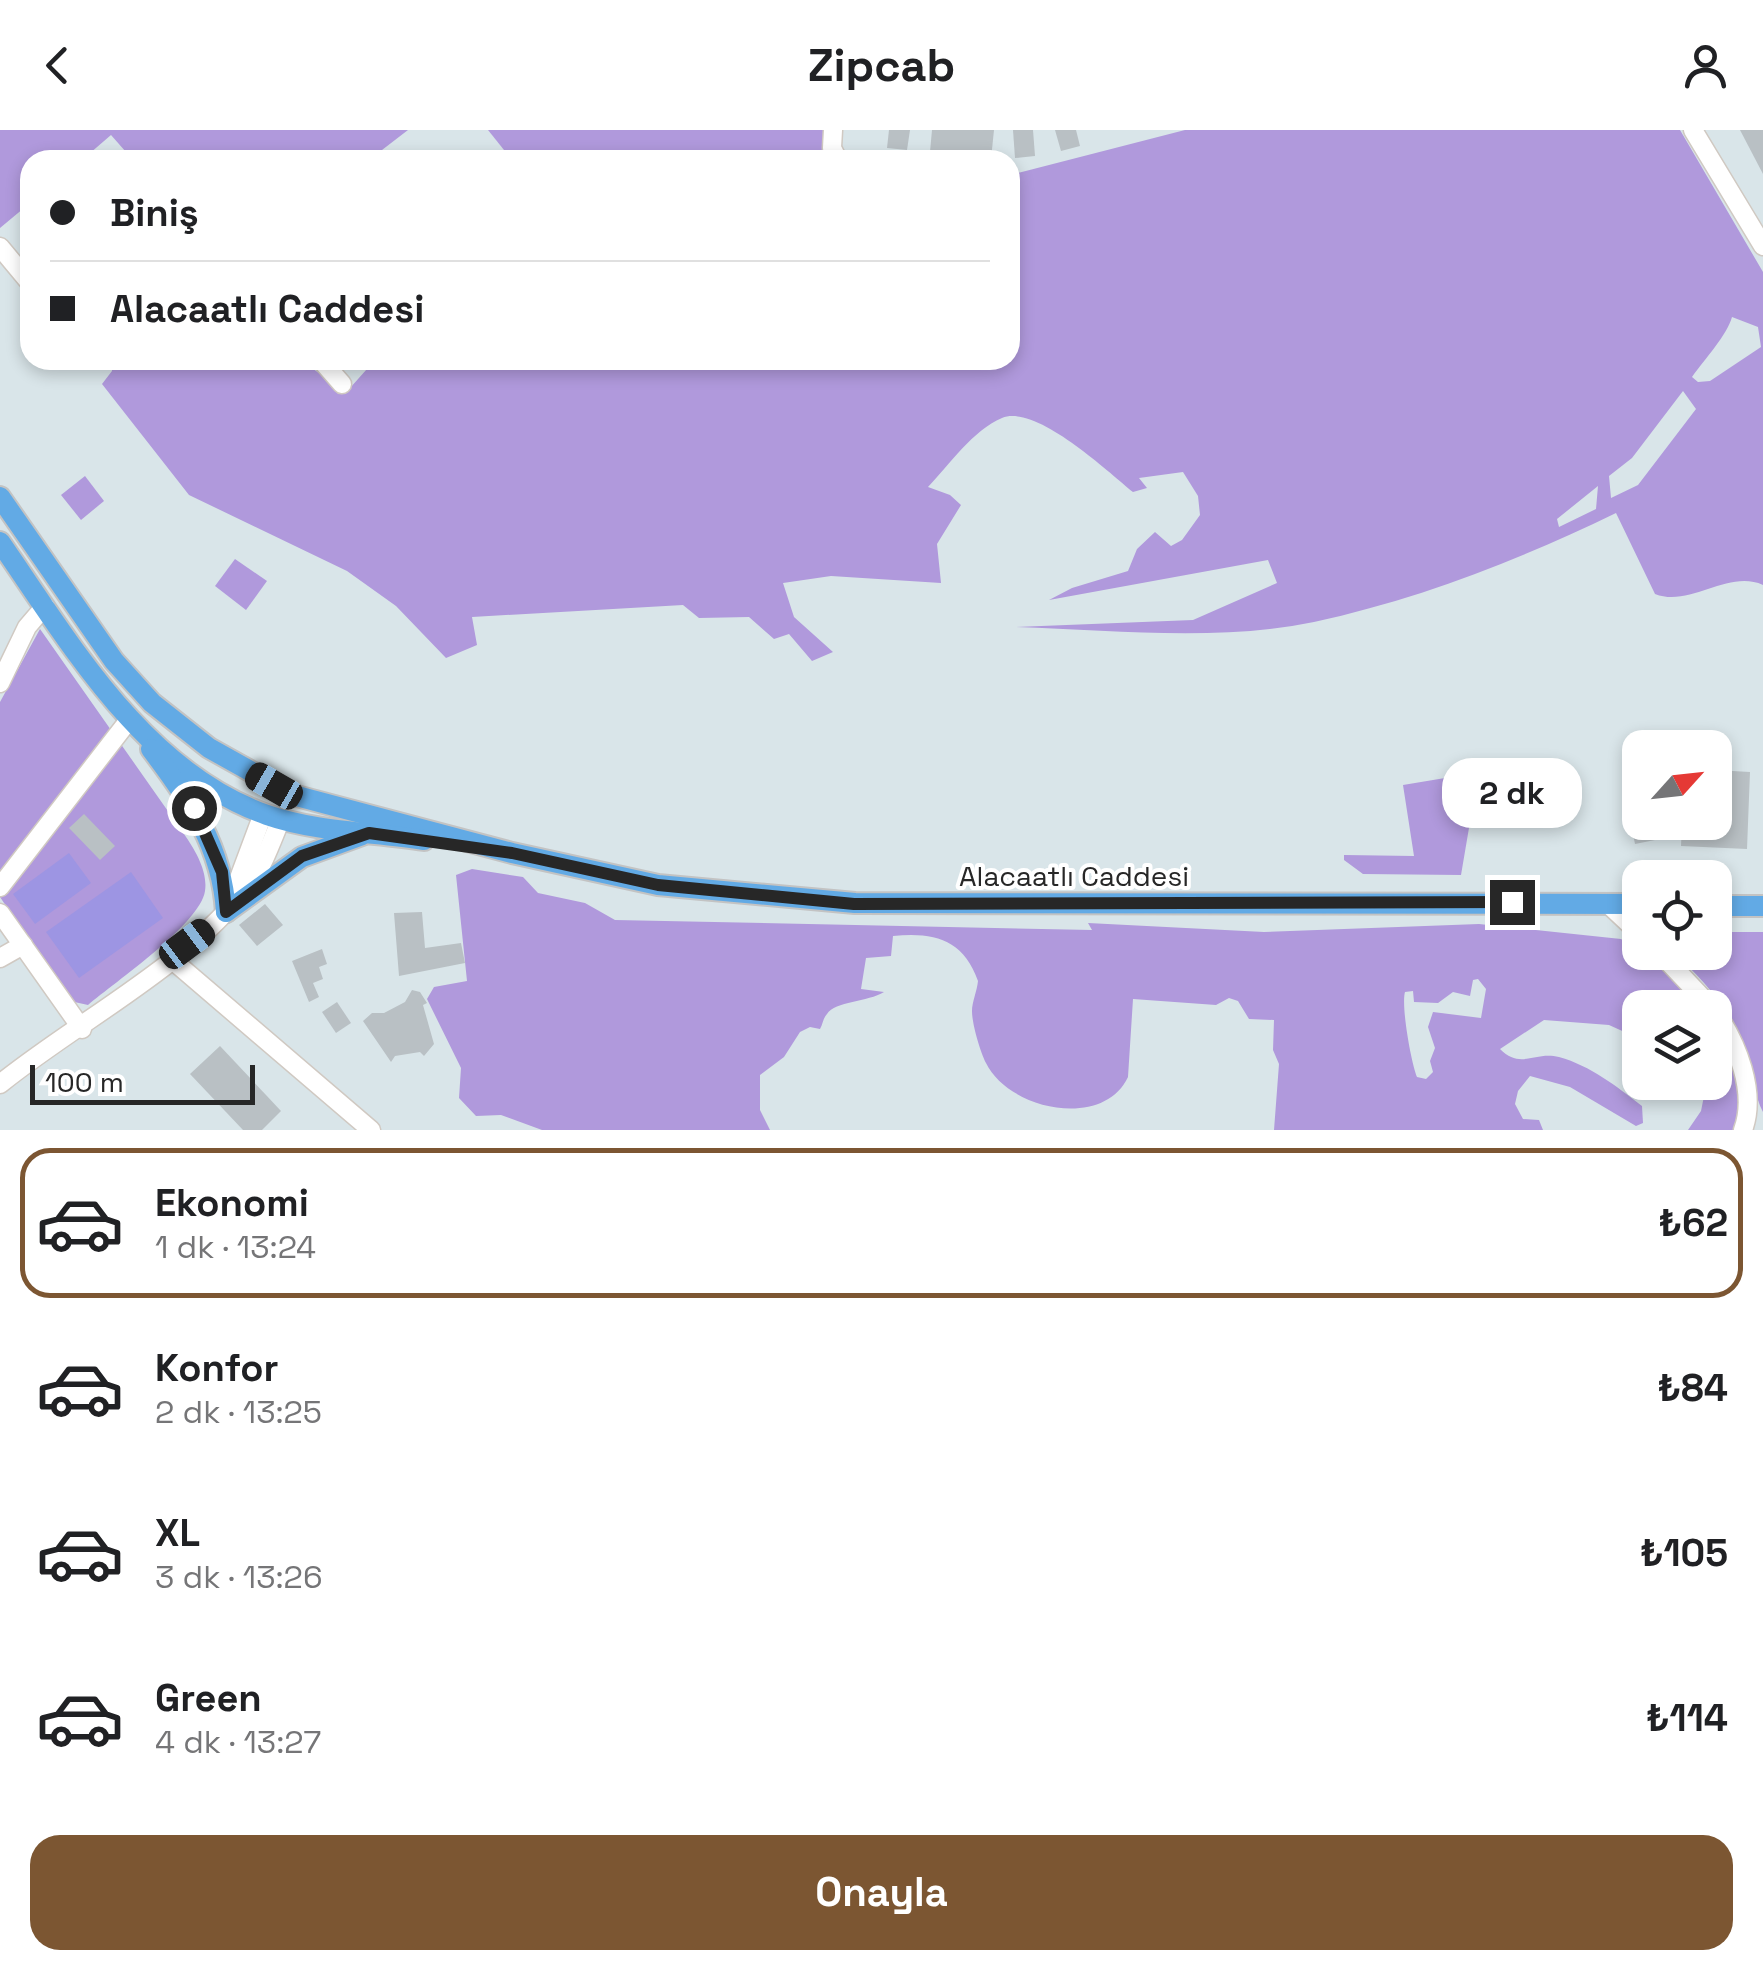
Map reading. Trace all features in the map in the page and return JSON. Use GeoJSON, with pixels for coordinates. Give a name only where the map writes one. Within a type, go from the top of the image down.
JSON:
{"type":"FeatureCollection","features":[{"type":"Feature","properties":{"kind":"main road","name":"Alacaatlı Caddesi"},"geometry":{"type":"LineString","coordinates":[[0,497],[137,688],[196,740],[284,791],[512,853],[658,885],[854,904],[1622,904]]}},
{"type":"Feature","properties":{"kind":"main road"},"geometry":{"type":"LineString","coordinates":[[0,542],[203,825],[222,872],[226,912]]}},
{"type":"Feature","properties":{"kind":"main road"},"geometry":{"type":"LineString","coordinates":[[129,720],[192,772],[272,817],[284,791]]}},
{"type":"Feature","properties":{"kind":"main road","name":"Alacaatlı Caddesi"},"geometry":{"type":"LineString","coordinates":[[272,817],[512,853]]}},
{"type":"Feature","properties":{"kind":"main road"},"geometry":{"type":"LineString","coordinates":[[226,912],[302,856],[369,833]]}},
{"type":"Feature","properties":{"kind":"main road"},"geometry":{"type":"LineString","coordinates":[[1732,906],[1763,906]]}},
{"type":"Feature","properties":{"kind":"street"},"geometry":{"type":"LineString","coordinates":[[1694,130],[1763,246]]}},
{"type":"Feature","properties":{"kind":"street"},"geometry":{"type":"LineString","coordinates":[[0,247],[20,271]]}},
{"type":"Feature","properties":{"kind":"street"},"geometry":{"type":"LineString","coordinates":[[330,370],[342,384]]}},
{"type":"Feature","properties":{"kind":"street"},"geometry":{"type":"LineString","coordinates":[[0,683],[27,627],[44,606]]}},
{"type":"Feature","properties":{"kind":"street"},"geometry":{"type":"LineString","coordinates":[[0,887],[129,720]]}},
{"type":"Feature","properties":{"kind":"street"},"geometry":{"type":"LineString","coordinates":[[0,1084],[36,1055],[82,1028],[226,912],[272,817]]}},
{"type":"Feature","properties":{"kind":"street"},"geometry":{"type":"LineString","coordinates":[[1608,904],[1622,917]]}},
{"type":"Feature","properties":{"kind":"street"},"geometry":{"type":"LineString","coordinates":[[0,913],[82,1028]]}},
{"type":"Feature","properties":{"kind":"street"},"geometry":{"type":"LineString","coordinates":[[0,958],[23,945]]}},
{"type":"Feature","properties":{"kind":"street"},"geometry":{"type":"LineString","coordinates":[[170,958],[371,1130]]}},
{"type":"Feature","properties":{"kind":"street"},"geometry":{"type":"LineString","coordinates":[[1676,970],[1695,990]]}},
{"type":"Feature","properties":{"kind":"street"},"geometry":{"type":"LineString","coordinates":[[1732,1042],[1751,1124]]}},
{"type":"Feature","properties":{"kind":"shaded area"},"geometry":{"type":"Polygon","coordinates":[[[0,130],[408,130],[382,150],[124,150],[111,135],[94,150],[20,150],[20,211],[0,228],[0,130]]]}},
{"type":"Feature","properties":{"kind":"shaded area"},"geometry":{"type":"Polygon","coordinates":[[[488,130],[828,130],[826,150],[504,150],[488,130]]]}},
{"type":"Feature","properties":{"kind":"shaded area"},"geometry":{"type":"Polygon","coordinates":[[[1185,130],[1680,130],[1763,272],[1763,585],[1736,582],[1682,596],[1655,594],[1616,513],[1468,576],[1392,602],[1314,622],[1203,633],[1015,627],[1193,620],[1277,583],[1268,560],[1049,600],[1072,588],[1128,571],[1137,549],[1155,532],[1171,546],[1182,540],[1200,515],[1198,496],[1183,472],[1139,478],[1147,488],[1133,492],[1052,430],[1016,416],[1002,418],[981,431],[928,487],[950,495],[961,505],[937,544],[941,583],[831,576],[783,583],[794,617],[833,652],[812,661],[789,634],[774,639],[749,617],[699,618],[683,605],[472,617],[477,645],[446,658],[396,606],[347,571],[189,495],[102,384],[112,370],[315,370],[342,390],[350,388],[366,370],[1020,370],[1020,172],[1185,130]],[[1732,317],[1721,339],[1692,377],[1698,382],[1710,381],[1761,347],[1758,327],[1732,317]],[[1683,391],[1632,458],[1609,476],[1611,498],[1638,485],[1696,409],[1683,391]],[[1598,486],[1557,519],[1559,527],[1596,509],[1598,486]]]}},
{"type":"Feature","properties":{"kind":"shaded area"},"geometry":{"type":"Polygon","coordinates":[[[85,476],[104,501],[81,520],[61,495],[85,476]]]}},
{"type":"Feature","properties":{"kind":"shaded area"},"geometry":{"type":"Polygon","coordinates":[[[235,559],[267,581],[246,610],[215,586],[235,559]]]}},
{"type":"Feature","properties":{"kind":"shaded area"},"geometry":{"type":"Polygon","coordinates":[[[40,629],[188,840],[205,876],[200,904],[188,920],[155,952],[88,1005],[70,1001],[0,897],[0,702],[40,629]]]}},
{"type":"Feature","properties":{"kind":"shaded area"},"geometry":{"type":"Polygon","coordinates":[[[1457,776],[1470,822],[1461,875],[1363,874],[1344,860],[1344,855],[1414,856],[1403,785],[1457,776]]]}},
{"type":"Feature","properties":{"kind":"shaded area"},"geometry":{"type":"Polygon","coordinates":[[[69,853],[91,883],[35,924],[13,894],[69,853]]]}},
{"type":"Feature","properties":{"kind":"shaded area"},"geometry":{"type":"Polygon","coordinates":[[[472,869],[523,877],[538,893],[585,903],[615,920],[1092,930],[1088,923],[1264,932],[1479,924],[1621,939],[1622,970],[1668,970],[1687,990],[1622,990],[1622,1031],[1609,1025],[1544,1020],[1500,1049],[1521,1059],[1559,1057],[1592,1071],[1622,1091],[1622,1100],[1634,1100],[1642,1106],[1643,1123],[1636,1126],[1570,1087],[1530,1076],[1518,1091],[1515,1104],[1523,1119],[1539,1120],[1543,1130],[1274,1130],[1279,1064],[1273,1050],[1274,1020],[1249,1019],[1238,1001],[1229,998],[1216,1005],[1133,999],[1128,1077],[1116,1094],[1098,1104],[1056,1108],[1014,1092],[986,1063],[972,1016],[978,981],[964,956],[934,937],[893,936],[891,956],[866,958],[861,989],[884,992],[831,1010],[820,1029],[810,1027],[800,1032],[784,1057],[760,1075],[760,1110],[770,1130],[542,1130],[501,1115],[476,1116],[459,1098],[461,1068],[427,999],[434,987],[467,981],[456,875],[472,869]],[[1478,979],[1473,980],[1470,996],[1453,992],[1438,1003],[1414,1002],[1413,991],[1405,992],[1407,1034],[1417,1077],[1426,1079],[1433,1072],[1430,1061],[1435,1048],[1428,1027],[1433,1012],[1481,1018],[1486,989],[1478,979]]]}},
{"type":"Feature","properties":{"kind":"shaded area"},"geometry":{"type":"Polygon","coordinates":[[[131,872],[163,918],[79,978],[46,932],[131,872]]]}},
{"type":"Feature","properties":{"kind":"shaded area"},"geometry":{"type":"Polygon","coordinates":[[[1732,932],[1763,932],[1763,1112],[1749,1060],[1732,1022],[1732,990],[1709,990],[1692,970],[1732,970],[1732,932]]]}},
{"type":"Feature","properties":{"kind":"shaded area"},"geometry":{"type":"Polygon","coordinates":[[[1732,1064],[1738,1089],[1733,1130],[1688,1130],[1701,1111],[1703,1100],[1732,1100],[1732,1064]]]}},
{"type":"Feature","properties":{"kind":"building"},"geometry":{"type":"Polygon","coordinates":[[[889,130],[910,130],[907,150],[887,148],[889,130]]]}},
{"type":"Feature","properties":{"kind":"building"},"geometry":{"type":"Polygon","coordinates":[[[932,130],[994,130],[992,150],[930,150],[932,130]]]}},
{"type":"Feature","properties":{"kind":"building"},"geometry":{"type":"Polygon","coordinates":[[[1013,130],[1033,130],[1035,156],[1020,158],[1020,150],[1014,150],[1013,130]]]}},
{"type":"Feature","properties":{"kind":"building"},"geometry":{"type":"Polygon","coordinates":[[[1055,130],[1076,130],[1080,146],[1061,151],[1055,130]]]}},
{"type":"Feature","properties":{"kind":"building"},"geometry":{"type":"Polygon","coordinates":[[[1740,130],[1763,130],[1763,174],[1740,130]]]}},
{"type":"Feature","properties":{"kind":"building"},"geometry":{"type":"Polygon","coordinates":[[[1732,771],[1750,772],[1747,849],[1681,846],[1681,840],[1732,840],[1732,771]]]}},
{"type":"Feature","properties":{"kind":"building"},"geometry":{"type":"Polygon","coordinates":[[[84,814],[115,846],[100,860],[69,828],[84,814]]]}},
{"type":"Feature","properties":{"kind":"building"},"geometry":{"type":"Polygon","coordinates":[[[265,904],[283,925],[257,946],[239,925],[265,904]]]}},
{"type":"Feature","properties":{"kind":"building"},"geometry":{"type":"Polygon","coordinates":[[[422,912],[425,948],[461,943],[465,963],[399,976],[394,913],[422,912]]]}},
{"type":"Feature","properties":{"kind":"building"},"geometry":{"type":"Polygon","coordinates":[[[322,949],[327,964],[319,967],[323,979],[313,983],[319,997],[309,1002],[292,961],[322,949]]]}},
{"type":"Feature","properties":{"kind":"building"},"geometry":{"type":"Polygon","coordinates":[[[412,990],[420,992],[427,1003],[423,1005],[434,1044],[424,1056],[420,1052],[395,1056],[391,1062],[363,1021],[372,1013],[384,1013],[405,1002],[412,990]]]}},
{"type":"Feature","properties":{"kind":"building"},"geometry":{"type":"Polygon","coordinates":[[[337,1002],[351,1023],[336,1033],[322,1012],[337,1002]]]}},
{"type":"Feature","properties":{"kind":"building"},"geometry":{"type":"Polygon","coordinates":[[[220,1046],[281,1111],[262,1130],[243,1130],[190,1074],[220,1046]]]}},
{"type":"Feature","properties":{"kind":"route"},"geometry":{"type":"LineString","coordinates":[[194,808],[222,872],[226,912],[302,856],[369,833],[512,853],[658,885],[854,904],[1512,902]]}}]}
